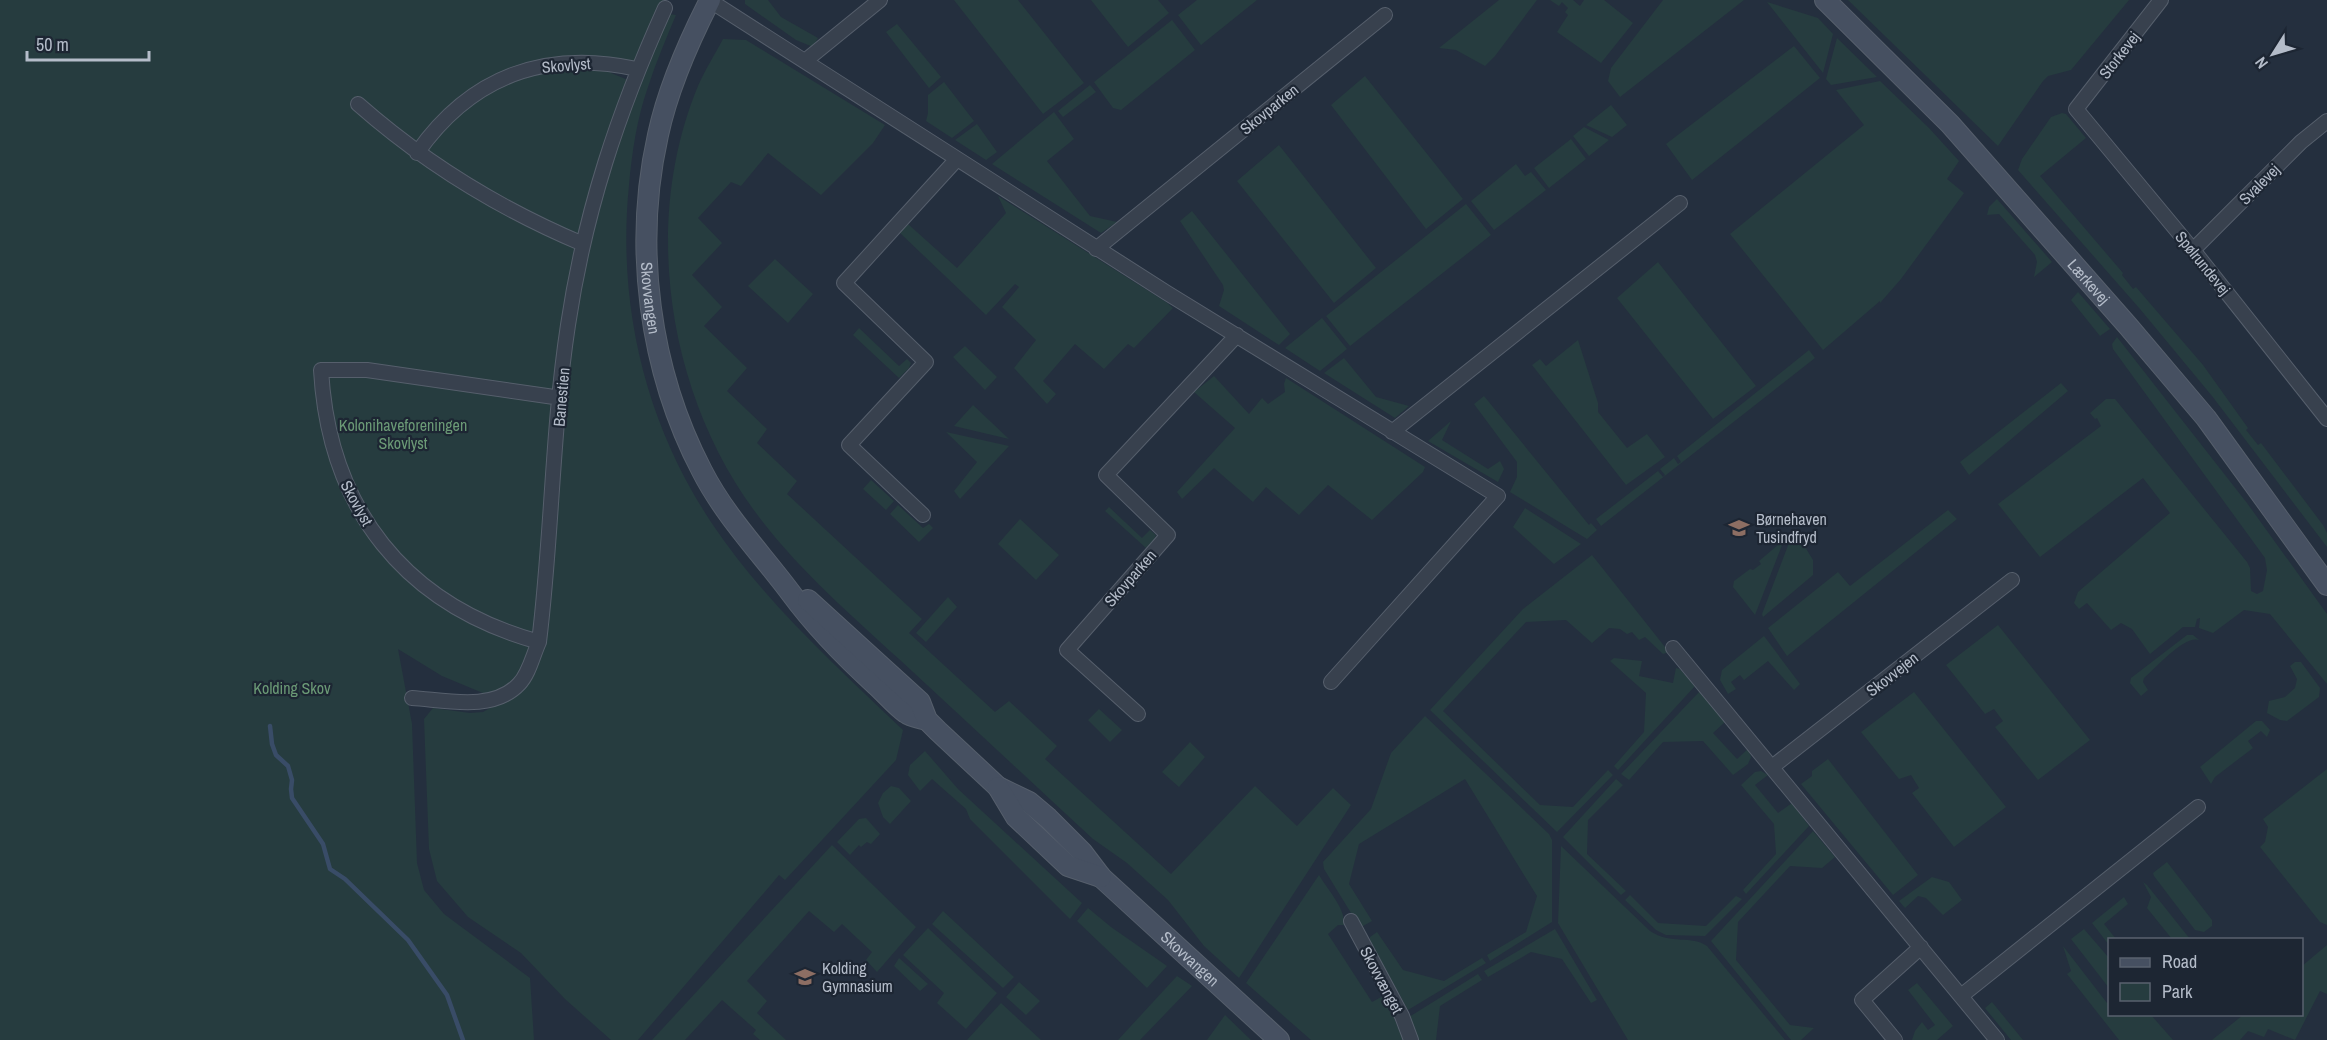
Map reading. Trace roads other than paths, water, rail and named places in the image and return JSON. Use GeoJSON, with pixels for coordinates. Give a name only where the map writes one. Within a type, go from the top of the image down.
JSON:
{"type":"FeatureCollection","features":[{"type":"Feature","properties":{"kind":"street"},"geometry":{"type":"LineString","coordinates":[[710,0],[1045,213],[1096,249],[1498,496],[1331,682]]}},
{"type":"Feature","properties":{"kind":"street","name":"Skovvangen"},"geometry":{"type":"LineString","coordinates":[[710,0],[689,42],[671,89],[658,135],[647,220],[646,256],[649,299],[670,393],[682,427],[702,471],[727,512],[776,573],[920,702],[927,720],[998,787],[1029,802],[1048,819],[1082,852],[1101,877],[1280,1040]]}},
{"type":"Feature","properties":{"kind":"street"},"geometry":{"type":"LineString","coordinates":[[805,61],[880,0]]}},
{"type":"Feature","properties":{"kind":"street","name":"Lærkevej"},"geometry":{"type":"LineString","coordinates":[[1825,0],[1950,124],[2128,326],[2206,418],[2327,585]]}},
{"type":"Feature","properties":{"kind":"street","name":"Storkevej"},"geometry":{"type":"LineString","coordinates":[[2076,110],[2161,0]]}},
{"type":"Feature","properties":{"kind":"street","name":"Banestien"},"geometry":{"type":"LineString","coordinates":[[412,698],[467,702],[502,696],[521,683],[539,642],[568,325],[583,244],[604,162],[637,69],[665,8]]}},
{"type":"Feature","properties":{"kind":"street","name":"Skovparken"},"geometry":{"type":"LineString","coordinates":[[1096,249],[1385,15]]}},
{"type":"Feature","properties":{"kind":"street","name":"Skovlyst"},"geometry":{"type":"LineString","coordinates":[[417,153],[429,136],[458,106],[510,75],[540,66],[570,62],[611,63],[637,69]]}},
{"type":"Feature","properties":{"kind":"street"},"geometry":{"type":"LineString","coordinates":[[358,104],[417,153],[456,180],[539,226],[583,244]]}},
{"type":"Feature","properties":{"kind":"street","name":"Spølrundevej"},"geometry":{"type":"LineString","coordinates":[[2076,110],[2193,250],[2327,419]]}},
{"type":"Feature","properties":{"kind":"street","name":"Svalevej"},"geometry":{"type":"LineString","coordinates":[[2193,250],[2301,142],[2327,121]]}},
{"type":"Feature","properties":{"kind":"street"},"geometry":{"type":"LineString","coordinates":[[923,515],[849,445],[926,362],[844,283],[957,159]]}},
{"type":"Feature","properties":{"kind":"street"},"geometry":{"type":"LineString","coordinates":[[1392,432],[1680,202]]}},
{"type":"Feature","properties":{"kind":"street","name":"Skovparken"},"geometry":{"type":"LineString","coordinates":[[1138,714],[1067,650],[1168,536],[1106,475],[1237,335]]}},
{"type":"Feature","properties":{"kind":"street","name":"Skovlyst"},"geometry":{"type":"LineString","coordinates":[[539,642],[484,624],[459,610],[412,576],[380,540],[358,509],[335,456],[327,428],[321,370],[367,370],[561,398]]}},
{"type":"Feature","properties":{"kind":"street","name":"Skovvejen"},"geometry":{"type":"LineString","coordinates":[[1772,767],[2012,580]]}},
{"type":"Feature","properties":{"kind":"street"},"geometry":{"type":"LineString","coordinates":[[1673,648],[1996,1040]]}},
{"type":"Feature","properties":{"kind":"street"},"geometry":{"type":"LineString","coordinates":[[1961,996],[2198,807]]}},
{"type":"Feature","properties":{"kind":"street","name":"Skovvænget"},"geometry":{"type":"LineString","coordinates":[[1351,921],[1402,1016],[1411,1040]]}},
{"type":"Feature","properties":{"kind":"street"},"geometry":{"type":"LineString","coordinates":[[1895,1040],[1862,1000],[1921,947]]}},
{"type":"Feature","properties":{"kind":"waterway"},"geometry":{"type":"LineString","coordinates":[[270,726],[276,755],[288,766],[292,780],[292,798],[323,844],[330,869],[345,879],[408,940],[447,995],[463,1040]]}},
{"type":"Feature","properties":{"kind":"place","name":"Børnehaven Tusindfryd"},"geometry":{"type":"Point","coordinates":[1739,528]}},
{"type":"Feature","properties":{"kind":"place","name":"Kolding Gymnasium"},"geometry":{"type":"Point","coordinates":[805,977]}},
{"type":"Feature","properties":{"kind":"park label","name":"Kolonihaveforeningen Skovlyst"},"geometry":{"type":"Point","coordinates":[403,434]}},
{"type":"Feature","properties":{"kind":"park label","name":"Kolding Skov"},"geometry":{"type":"Point","coordinates":[292,688]}}]}
